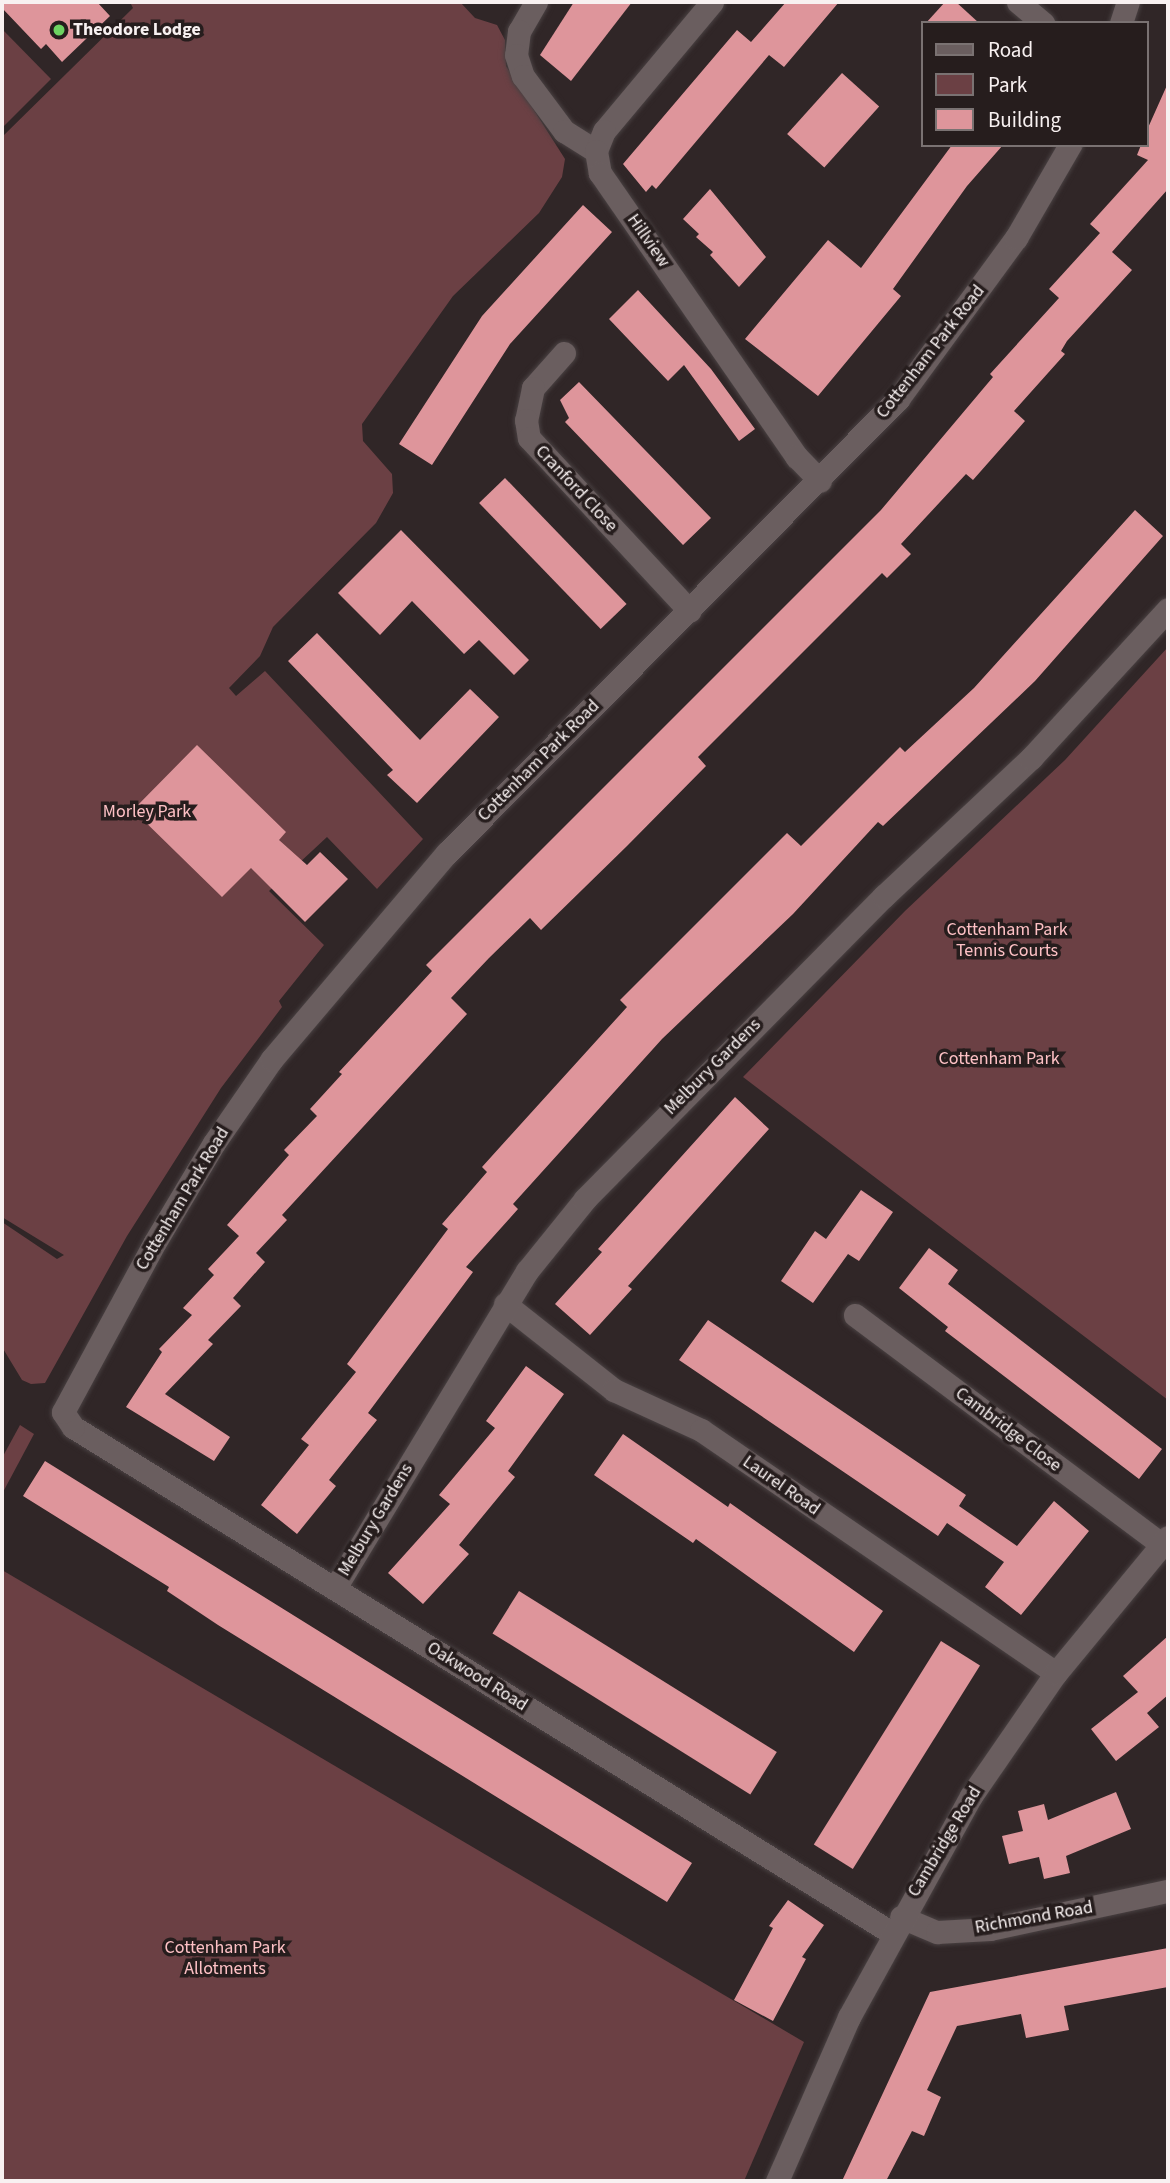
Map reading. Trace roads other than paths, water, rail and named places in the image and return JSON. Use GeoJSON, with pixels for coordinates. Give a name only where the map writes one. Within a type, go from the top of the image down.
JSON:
{"type":"FeatureCollection","features":[{"type":"Feature","properties":{"kind":"street"},"geometry":{"type":"LineString","coordinates":[[537,2],[519,31],[516,55],[523,76],[564,131],[596,151],[604,131],[712,2]]}},
{"type":"Feature","properties":{"kind":"street"},"geometry":{"type":"LineString","coordinates":[[1018,2],[1041,21]]}},
{"type":"Feature","properties":{"kind":"street"},"geometry":{"type":"LineString","coordinates":[[1122,21],[1128,2]]}},
{"type":"Feature","properties":{"kind":"street","name":"Cottenham Park Road"},"geometry":{"type":"LineString","coordinates":[[64,1418],[71,1394],[155,1242],[214,1143],[272,1059],[447,853],[820,481],[898,399],[952,331],[1016,238],[1069,147]]}},
{"type":"Feature","properties":{"kind":"street","name":"Hillview"},"geometry":{"type":"LineString","coordinates":[[596,151],[600,173],[797,457],[820,481]]}},
{"type":"Feature","properties":{"kind":"street","name":"Cranford Close"},"geometry":{"type":"LineString","coordinates":[[564,353],[533,388],[526,420],[529,438],[690,611]]}},
{"type":"Feature","properties":{"kind":"street","name":"Melbury Gardens"},"geometry":{"type":"LineString","coordinates":[[335,1588],[505,1304],[585,1199],[875,905],[1031,758],[1168,609]]}},
{"type":"Feature","properties":{"kind":"street","name":"Laurel Road"},"geometry":{"type":"LineString","coordinates":[[505,1304],[614,1390],[701,1430],[1056,1673]]}},
{"type":"Feature","properties":{"kind":"street","name":"Cambridge Close"},"geometry":{"type":"LineString","coordinates":[[855,1315],[1165,1541]]}},
{"type":"Feature","properties":{"kind":"street","name":"Oakwood Road"},"geometry":{"type":"LineString","coordinates":[[64,1418],[335,1588],[896,1925]]}},
{"type":"Feature","properties":{"kind":"street","name":"Cambridge Road"},"geometry":{"type":"LineString","coordinates":[[777,2181],[805,2112],[896,1925],[971,1796],[1056,1673],[1165,1541]]}},
{"type":"Feature","properties":{"kind":"street","name":"Richmond Road"},"geometry":{"type":"LineString","coordinates":[[896,1925],[937,1932],[990,1929],[1168,1891]]}},
{"type":"Feature","properties":{"kind":"place","name":"Theodore Lodge"},"geometry":{"type":"Point","coordinates":[59,30]}},
{"type":"Feature","properties":{"kind":"park label","name":"Morley Park"},"geometry":{"type":"Point","coordinates":[147,812]}},
{"type":"Feature","properties":{"kind":"park label","name":"Cottenham Park Tennis Courts"},"geometry":{"type":"Point","coordinates":[1007,941]}},
{"type":"Feature","properties":{"kind":"park label","name":"Cottenham Park"},"geometry":{"type":"Point","coordinates":[999,1059]}},
{"type":"Feature","properties":{"kind":"park label","name":"Cottenham Park Allotments"},"geometry":{"type":"Point","coordinates":[225,1959]}}]}
